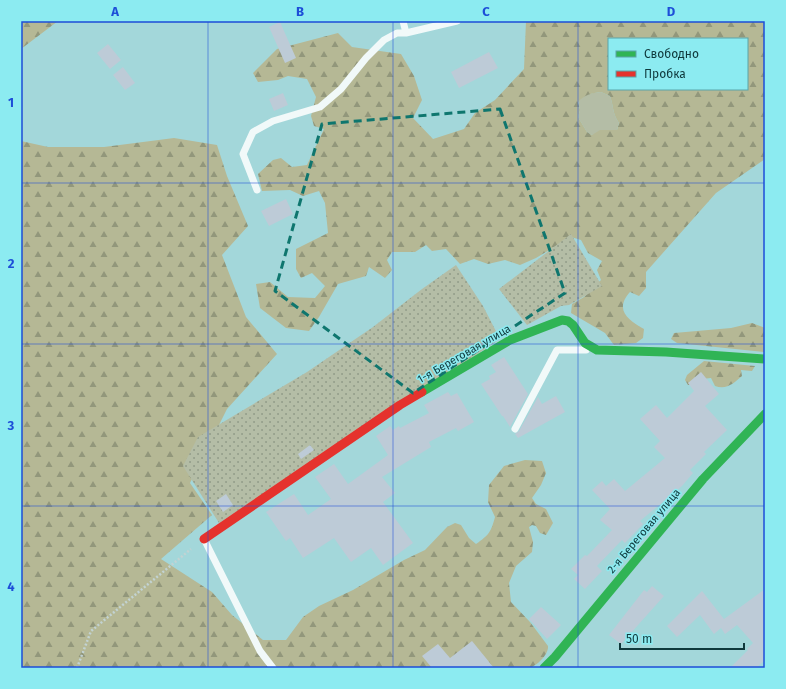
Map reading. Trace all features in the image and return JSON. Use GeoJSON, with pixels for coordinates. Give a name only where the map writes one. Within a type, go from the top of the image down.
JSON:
{"type":"FeatureCollection","features":[{"type":"Feature","properties":{"kind":"street","name":"1-я Береговая улица"},"geometry":{"type":"LineString","coordinates":[[204,539],[400,405],[510,340],[562,320],[568,321],[573,325],[585,343],[596,350]]}},
{"type":"Feature","properties":{"kind":"street"},"geometry":{"type":"LineString","coordinates":[[596,350],[666,352],[765,359]]}},
{"type":"Feature","properties":{"kind":"street","name":"2-я Береговая улица"},"geometry":{"type":"LineString","coordinates":[[544,668],[555,657],[703,479],[765,414]]}},
{"type":"Feature","properties":{"kind":"lane"},"geometry":{"type":"LineString","coordinates":[[403,21],[406,33]]}},
{"type":"Feature","properties":{"kind":"lane"},"geometry":{"type":"LineString","coordinates":[[257,190],[243,154],[253,132],[273,121],[320,107],[341,89],[366,58],[384,40],[397,33],[406,33],[457,21]]}},
{"type":"Feature","properties":{"kind":"lane"},"geometry":{"type":"LineString","coordinates":[[515,429],[557,350],[596,350]]}},
{"type":"Feature","properties":{"kind":"lane"},"geometry":{"type":"LineString","coordinates":[[204,539],[260,651],[273,668]]}},
{"type":"Feature","properties":{"kind":"path"},"geometry":{"type":"LineString","coordinates":[[77,668],[91,631],[204,539]]}},
{"type":"Feature","properties":{"kind":"highlighted area"},"geometry":{"type":"Polygon","coordinates":[[[500,109],[565,293],[413,393],[275,291],[322,124],[500,109]]]}},
{"type":"Feature","properties":{"kind":"green space"},"geometry":{"type":"Polygon","coordinates":[[[21,21],[58,21],[21,49],[21,21]]]}},
{"type":"Feature","properties":{"kind":"green space"},"geometry":{"type":"Polygon","coordinates":[[[526,21],[765,21],[765,159],[716,193],[646,272],[646,288],[639,296],[630,292],[625,298],[623,309],[625,314],[633,322],[644,329],[643,338],[636,343],[614,345],[605,333],[571,313],[572,304],[584,297],[601,280],[597,270],[602,261],[588,253],[581,240],[571,237],[536,258],[520,265],[505,260],[488,264],[474,259],[460,264],[446,249],[432,251],[426,245],[415,252],[392,252],[387,260],[392,270],[385,278],[369,267],[366,276],[338,284],[309,331],[286,328],[260,308],[256,284],[270,282],[288,297],[315,298],[325,286],[312,273],[301,278],[296,269],[296,249],[328,233],[325,203],[319,191],[303,196],[290,190],[262,191],[258,174],[273,160],[281,158],[292,167],[307,165],[324,129],[314,126],[311,116],[316,97],[307,79],[288,76],[278,80],[258,82],[253,73],[277,49],[338,33],[352,47],[401,54],[414,76],[422,100],[413,118],[433,139],[464,129],[475,113],[495,100],[524,69],[526,21]],[[601,92],[594,93],[578,102],[580,110],[578,117],[587,132],[592,135],[600,130],[617,130],[619,123],[614,113],[610,96],[601,92]]]}},
{"type":"Feature","properties":{"kind":"green space"},"geometry":{"type":"Polygon","coordinates":[[[601,92],[610,96],[614,113],[619,123],[617,130],[592,135],[587,132],[578,117],[580,110],[578,101],[591,93],[601,92]]]}},
{"type":"Feature","properties":{"kind":"green space"},"geometry":{"type":"Polygon","coordinates":[[[174,138],[217,145],[227,176],[248,226],[222,255],[246,317],[277,354],[227,409],[190,483],[212,515],[161,559],[212,592],[232,615],[263,640],[286,640],[303,617],[319,606],[353,590],[404,560],[425,550],[447,527],[455,523],[461,525],[469,538],[476,544],[489,533],[492,526],[495,517],[488,502],[489,485],[504,466],[525,460],[542,461],[546,473],[541,485],[532,498],[536,504],[546,509],[553,523],[546,535],[540,533],[536,526],[532,525],[529,527],[533,542],[532,552],[516,566],[509,583],[511,602],[530,622],[548,646],[545,656],[535,665],[527,668],[495,668],[473,651],[451,668],[21,668],[21,141],[48,147],[104,147],[174,138]]]}},
{"type":"Feature","properties":{"kind":"green space"},"geometry":{"type":"Polygon","coordinates":[[[571,234],[602,286],[569,305],[561,306],[527,325],[499,289],[571,234]]]}},
{"type":"Feature","properties":{"kind":"green space"},"geometry":{"type":"Polygon","coordinates":[[[456,265],[483,306],[500,339],[219,523],[183,466],[198,437],[307,372],[373,327],[456,265]]]}},
{"type":"Feature","properties":{"kind":"green space"},"geometry":{"type":"Polygon","coordinates":[[[752,323],[765,328],[765,352],[677,343],[671,339],[674,333],[731,328],[752,323]]]}},
{"type":"Feature","properties":{"kind":"green space"},"geometry":{"type":"Polygon","coordinates":[[[704,361],[755,366],[752,371],[741,370],[742,376],[727,386],[715,386],[711,378],[702,379],[693,385],[688,385],[685,380],[687,375],[704,361]]]}},
{"type":"Feature","properties":{"kind":"building"},"geometry":{"type":"Polygon","coordinates":[[[280,22],[296,58],[285,63],[269,27],[280,22]]]}},
{"type":"Feature","properties":{"kind":"building"},"geometry":{"type":"Polygon","coordinates":[[[108,44],[121,60],[110,69],[97,53],[108,44]]]}},
{"type":"Feature","properties":{"kind":"building"},"geometry":{"type":"Polygon","coordinates":[[[489,52],[498,68],[459,88],[451,72],[489,52]]]}},
{"type":"Feature","properties":{"kind":"building"},"geometry":{"type":"Polygon","coordinates":[[[123,67],[135,83],[125,90],[113,75],[123,67]]]}},
{"type":"Feature","properties":{"kind":"building"},"geometry":{"type":"Polygon","coordinates":[[[283,93],[288,105],[274,111],[269,99],[283,93]]]}},
{"type":"Feature","properties":{"kind":"building"},"geometry":{"type":"Polygon","coordinates":[[[286,199],[293,214],[269,226],[261,211],[286,199]]]}},
{"type":"Feature","properties":{"kind":"building"},"geometry":{"type":"Polygon","coordinates":[[[504,357],[528,394],[510,427],[481,384],[490,379],[489,376],[496,372],[491,365],[504,357]]]}},
{"type":"Feature","properties":{"kind":"building"},"geometry":{"type":"Polygon","coordinates":[[[701,372],[719,394],[705,406],[727,430],[704,452],[706,454],[690,470],[693,473],[682,486],[640,521],[643,524],[625,543],[622,540],[597,566],[602,571],[585,589],[574,579],[578,575],[571,569],[585,555],[587,556],[612,530],[600,520],[610,509],[592,490],[602,481],[606,486],[614,479],[625,491],[665,458],[654,447],[660,441],[640,419],[656,405],[667,418],[694,391],[688,383],[701,372]]]}},
{"type":"Feature","properties":{"kind":"building"},"geometry":{"type":"Polygon","coordinates":[[[448,392],[451,396],[457,393],[474,422],[458,431],[456,428],[429,442],[431,447],[382,477],[395,493],[383,502],[413,543],[383,565],[371,548],[351,562],[334,538],[303,558],[290,538],[286,541],[266,512],[294,494],[308,515],[331,499],[315,477],[334,464],[348,484],[388,455],[376,436],[390,426],[393,430],[399,426],[400,428],[429,413],[424,405],[448,392]]]}},
{"type":"Feature","properties":{"kind":"building"},"geometry":{"type":"Polygon","coordinates":[[[556,396],[565,412],[518,438],[515,434],[519,431],[538,397],[542,404],[556,396]]]}},
{"type":"Feature","properties":{"kind":"building"},"geometry":{"type":"Polygon","coordinates":[[[310,445],[314,450],[301,459],[298,454],[310,445]]]}},
{"type":"Feature","properties":{"kind":"building"},"geometry":{"type":"Polygon","coordinates":[[[226,494],[233,505],[223,512],[216,501],[226,494]]]}},
{"type":"Feature","properties":{"kind":"building"},"geometry":{"type":"Polygon","coordinates":[[[652,586],[664,596],[621,644],[609,635],[644,590],[647,592],[652,586]]]}},
{"type":"Feature","properties":{"kind":"building"},"geometry":{"type":"Polygon","coordinates":[[[765,589],[765,660],[756,668],[730,668],[753,643],[737,625],[725,634],[721,628],[714,634],[700,615],[677,637],[667,626],[702,591],[724,619],[765,589]]]}},
{"type":"Feature","properties":{"kind":"building"},"geometry":{"type":"Polygon","coordinates":[[[541,607],[561,625],[547,639],[529,619],[541,607]]]}},
{"type":"Feature","properties":{"kind":"building"},"geometry":{"type":"Polygon","coordinates":[[[472,641],[494,668],[432,668],[422,656],[438,644],[450,658],[472,641]]]}},
{"type":"Feature","properties":{"kind":"traffic: fast"},"geometry":{"type":"LineString","coordinates":[[422,392],[510,340],[562,320],[568,321],[573,325],[585,343],[597,350],[666,352],[765,359]]}},
{"type":"Feature","properties":{"kind":"traffic: fast"},"geometry":{"type":"LineString","coordinates":[[544,668],[555,657],[703,479],[765,414]]}},
{"type":"Feature","properties":{"kind":"traffic: jam"},"geometry":{"type":"LineString","coordinates":[[204,539],[400,405],[422,392]]}}]}
